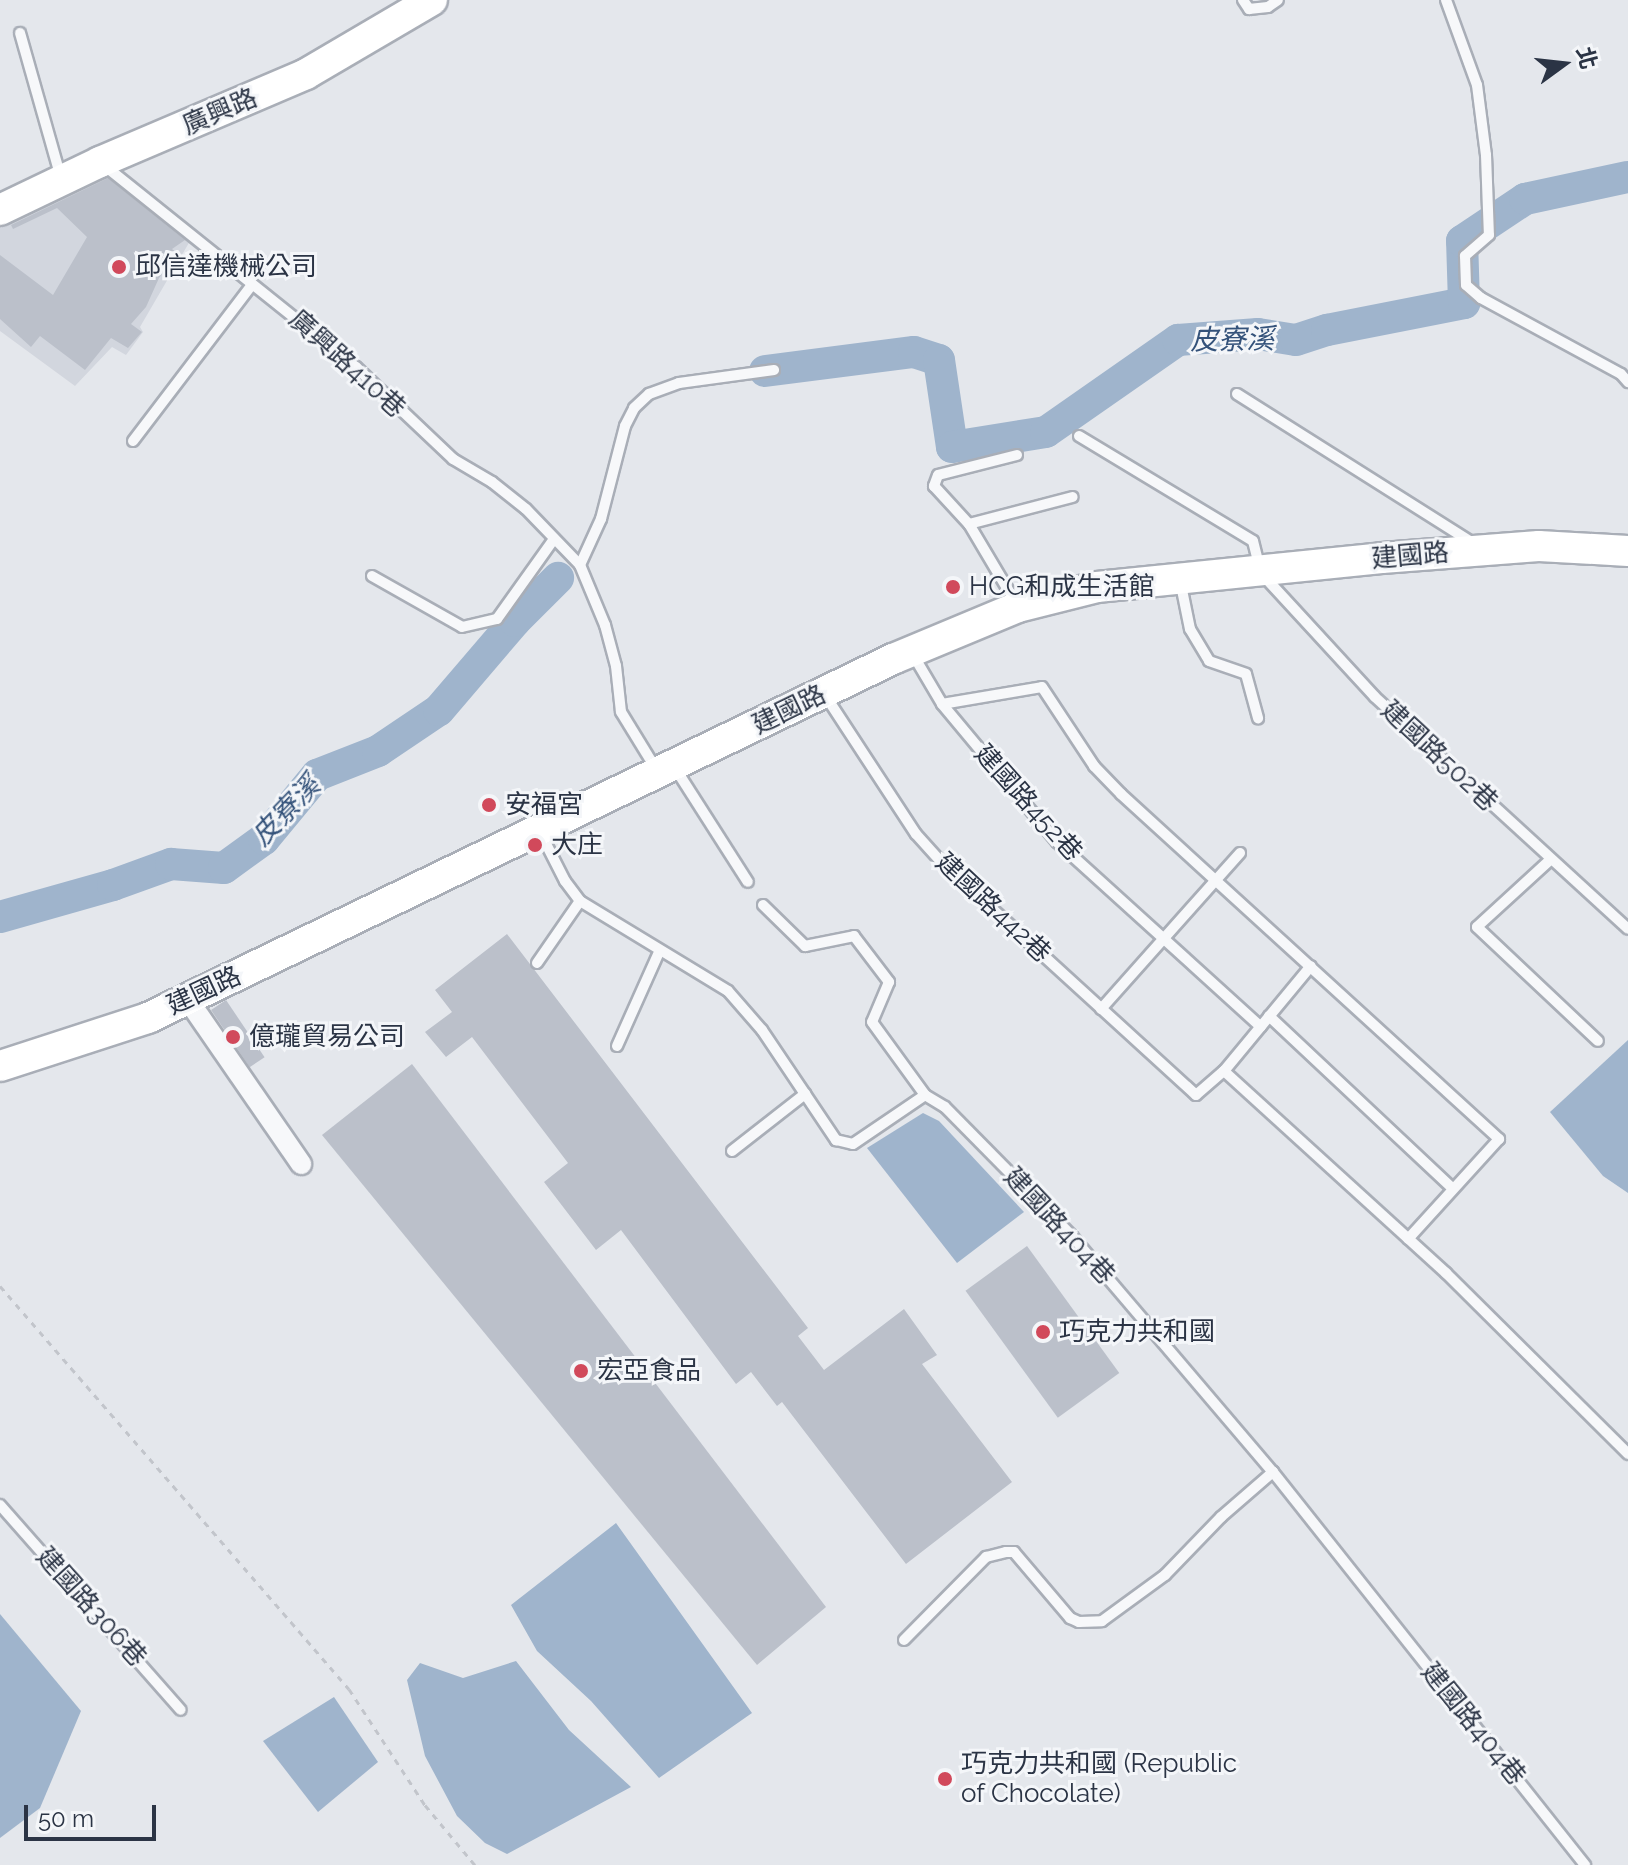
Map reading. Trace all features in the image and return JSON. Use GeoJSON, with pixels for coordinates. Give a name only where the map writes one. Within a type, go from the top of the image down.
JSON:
{"type":"FeatureCollection","features":[{"type":"Feature","properties":{"kind":"street","name":"廣興路"},"geometry":{"type":"LineString","coordinates":[[0,210],[100,162],[306,74],[432,0]]}},
{"type":"Feature","properties":{"kind":"street","name":"建國路"},"geometry":{"type":"LineString","coordinates":[[0,1066],[148,1018],[186,997],[911,651],[1018,607],[1097,587],[1261,573],[1382,558],[1539,546],[1628,551]]}},
{"type":"Feature","properties":{"kind":"street"},"geometry":{"type":"LineString","coordinates":[[186,997],[301,1164]]}},
{"type":"Feature","properties":{"kind":"lane"},"geometry":{"type":"LineString","coordinates":[[1243,0],[1249,9],[1268,7],[1278,0]]}},
{"type":"Feature","properties":{"kind":"lane"},"geometry":{"type":"LineString","coordinates":[[1446,0],[1477,85],[1486,155],[1489,235],[1465,256],[1466,285],[1481,298],[1621,374],[1628,382]]}},
{"type":"Feature","properties":{"kind":"lane"},"geometry":{"type":"LineString","coordinates":[[20,33],[62,180]]}},
{"type":"Feature","properties":{"kind":"lane","name":"廣興路410巷"},"geometry":{"type":"LineString","coordinates":[[100,162],[356,367],[453,459],[492,482],[526,509],[580,565]]}},
{"type":"Feature","properties":{"kind":"lane"},"geometry":{"type":"LineString","coordinates":[[133,441],[252,285]]}},
{"type":"Feature","properties":{"kind":"lane"},"geometry":{"type":"LineString","coordinates":[[748,882],[621,712],[616,666],[605,625],[580,565],[601,519],[625,426],[634,408],[649,394],[679,383],[774,370]]}},
{"type":"Feature","properties":{"kind":"lane"},"geometry":{"type":"LineString","coordinates":[[1237,394],[1485,550]]}},
{"type":"Feature","properties":{"kind":"lane"},"geometry":{"type":"LineString","coordinates":[[1079,436],[1253,541],[1261,573]]}},
{"type":"Feature","properties":{"kind":"lane"},"geometry":{"type":"LineString","coordinates":[[1017,455],[938,475],[934,486],[969,524],[1018,607]]}},
{"type":"Feature","properties":{"kind":"lane"},"geometry":{"type":"LineString","coordinates":[[969,524],[1073,497]]}},
{"type":"Feature","properties":{"kind":"lane"},"geometry":{"type":"LineString","coordinates":[[372,576],[462,627],[497,619],[554,539]]}},
{"type":"Feature","properties":{"kind":"lane","name":"建國路502巷"},"geometry":{"type":"LineString","coordinates":[[1261,573],[1375,697],[1628,929]]}},
{"type":"Feature","properties":{"kind":"lane"},"geometry":{"type":"LineString","coordinates":[[1180,578],[1190,629],[1209,661],[1246,674],[1258,718]]}},
{"type":"Feature","properties":{"kind":"lane","name":"建國路452巷"},"geometry":{"type":"LineString","coordinates":[[911,651],[942,704],[1057,842],[1166,937],[1261,1027]]}},
{"type":"Feature","properties":{"kind":"lane"},"geometry":{"type":"LineString","coordinates":[[942,704],[1042,687],[1094,766],[1121,794],[1499,1139],[1408,1239]]}},
{"type":"Feature","properties":{"kind":"lane","name":"建國路442巷"},"geometry":{"type":"LineString","coordinates":[[823,693],[916,834],[942,863],[1196,1095],[1224,1071]]}},
{"type":"Feature","properties":{"kind":"lane"},"geometry":{"type":"LineString","coordinates":[[539,830],[565,881],[580,901],[659,952],[728,991],[762,1030],[836,1140],[853,1144],[925,1095]]}},
{"type":"Feature","properties":{"kind":"lane"},"geometry":{"type":"LineString","coordinates":[[1101,1009],[1240,853]]}},
{"type":"Feature","properties":{"kind":"lane"},"geometry":{"type":"LineString","coordinates":[[1550,860],[1477,927],[1598,1041]]}},
{"type":"Feature","properties":{"kind":"lane"},"geometry":{"type":"LineString","coordinates":[[537,963],[580,901]]}},
{"type":"Feature","properties":{"kind":"lane","name":"建國路404巷"},"geometry":{"type":"LineString","coordinates":[[763,905],[805,946],[854,936],[889,982],[872,1022],[925,1095],[945,1107],[1072,1236],[1273,1472],[1585,1865]]}},
{"type":"Feature","properties":{"kind":"lane"},"geometry":{"type":"LineString","coordinates":[[617,1046],[659,952]]}},
{"type":"Feature","properties":{"kind":"lane"},"geometry":{"type":"LineString","coordinates":[[1311,966],[1224,1071],[1408,1239],[1628,1454]]}},
{"type":"Feature","properties":{"kind":"lane"},"geometry":{"type":"LineString","coordinates":[[1269,1016],[1452,1188]]}},
{"type":"Feature","properties":{"kind":"lane"},"geometry":{"type":"LineString","coordinates":[[732,1151],[805,1094]]}},
{"type":"Feature","properties":{"kind":"lane"},"geometry":{"type":"LineString","coordinates":[[904,1640],[986,1557],[1006,1552],[1014,1552],[1070,1618],[1079,1622],[1102,1621],[1165,1575],[1221,1517],[1273,1472]]}},
{"type":"Feature","properties":{"kind":"lane","name":"建國路306巷"},"geometry":{"type":"LineString","coordinates":[[0,1505],[181,1710]]}},
{"type":"Feature","properties":{"kind":"path"},"geometry":{"type":"LineString","coordinates":[[0,1286],[349,1689],[425,1805],[475,1865]]}},
{"type":"Feature","properties":{"kind":"shaded area","name":"邱信達機械公司"},"geometry":{"type":"Polygon","coordinates":[[[100,168],[190,241],[140,327],[143,332],[126,355],[112,347],[75,386],[0,331],[0,219],[100,168]]]}},
{"type":"Feature","properties":{"kind":"water"},"geometry":{"type":"Polygon","coordinates":[[[1628,1040],[1628,1193],[1603,1176],[1550,1112],[1628,1040]]]}},
{"type":"Feature","properties":{"kind":"water"},"geometry":{"type":"Polygon","coordinates":[[[923,1113],[939,1121],[1024,1212],[957,1263],[867,1148],[923,1113]]]}},
{"type":"Feature","properties":{"kind":"water"},"geometry":{"type":"Polygon","coordinates":[[[616,1523],[752,1713],[659,1778],[591,1701],[537,1651],[511,1605],[616,1523]]]}},
{"type":"Feature","properties":{"kind":"water"},"geometry":{"type":"Polygon","coordinates":[[[0,1614],[81,1711],[40,1808],[0,1838],[0,1614]]]}},
{"type":"Feature","properties":{"kind":"water"},"geometry":{"type":"Polygon","coordinates":[[[516,1661],[569,1730],[631,1787],[507,1854],[485,1843],[457,1816],[425,1756],[407,1680],[420,1663],[463,1678],[516,1661]]]}},
{"type":"Feature","properties":{"kind":"water"},"geometry":{"type":"Polygon","coordinates":[[[334,1697],[378,1762],[318,1812],[263,1741],[334,1697]]]}},
{"type":"Feature","properties":{"kind":"building","name":"邱信達機械公司"},"geometry":{"type":"Polygon","coordinates":[[[108,178],[185,240],[172,249],[178,254],[159,278],[146,307],[131,324],[142,332],[128,348],[111,338],[85,370],[40,336],[31,347],[0,319],[0,255],[53,295],[87,237],[57,208],[13,229],[11,225],[108,178]]]}},
{"type":"Feature","properties":{"kind":"building","name":"宏亞食品"},"geometry":{"type":"Polygon","coordinates":[[[507,934],[808,1328],[798,1336],[824,1370],[904,1309],[937,1355],[922,1364],[1012,1482],[906,1564],[782,1402],[777,1406],[751,1372],[736,1384],[621,1230],[596,1250],[544,1182],[568,1163],[472,1037],[446,1057],[425,1032],[452,1012],[435,990],[507,934]]]}},
{"type":"Feature","properties":{"kind":"building"},"geometry":{"type":"Polygon","coordinates":[[[226,1000],[265,1057],[250,1067],[211,1010],[226,1000]]]}},
{"type":"Feature","properties":{"kind":"building","name":"宏亞食品"},"geometry":{"type":"Polygon","coordinates":[[[412,1064],[826,1607],[757,1665],[322,1135],[412,1064]]]}},
{"type":"Feature","properties":{"kind":"building","name":"巧克力共和國"},"geometry":{"type":"Polygon","coordinates":[[[1027,1246],[1119,1373],[1058,1418],[966,1291],[1027,1246]]]}},
{"type":"Feature","properties":{"kind":"waterway","name":"皮寮溪"},"geometry":{"type":"LineString","coordinates":[[765,371],[914,352],[939,360],[952,447],[1046,432],[1178,340],[1258,334],[1296,340],[1327,330],[1464,303],[1462,241],[1525,199],[1628,177]]}},
{"type":"Feature","properties":{"kind":"waterway","name":"皮寮溪"},"geometry":{"type":"LineString","coordinates":[[0,917],[113,885],[171,864],[224,868],[264,839],[317,775],[378,751],[439,710],[515,621],[558,578]]}},
{"type":"Feature","properties":{"kind":"place","name":"邱信達機械公司"},"geometry":{"type":"Point","coordinates":[119,267]}},
{"type":"Feature","properties":{"kind":"place","name":"HCG和成生活館"},"geometry":{"type":"Point","coordinates":[953,587]}},
{"type":"Feature","properties":{"kind":"place","name":"安福宮"},"geometry":{"type":"Point","coordinates":[489,805]}},
{"type":"Feature","properties":{"kind":"place","name":"大庄"},"geometry":{"type":"Point","coordinates":[535,845]}},
{"type":"Feature","properties":{"kind":"place","name":"億瓏貿易公司"},"geometry":{"type":"Point","coordinates":[233,1037]}},
{"type":"Feature","properties":{"kind":"place","name":"巧克力共和國"},"geometry":{"type":"Point","coordinates":[1043,1332]}},
{"type":"Feature","properties":{"kind":"place","name":"宏亞食品"},"geometry":{"type":"Point","coordinates":[581,1371]}},
{"type":"Feature","properties":{"kind":"place","name":"巧克力共和國 (Republic of Chocolate)"},"geometry":{"type":"Point","coordinates":[945,1779]}}]}
